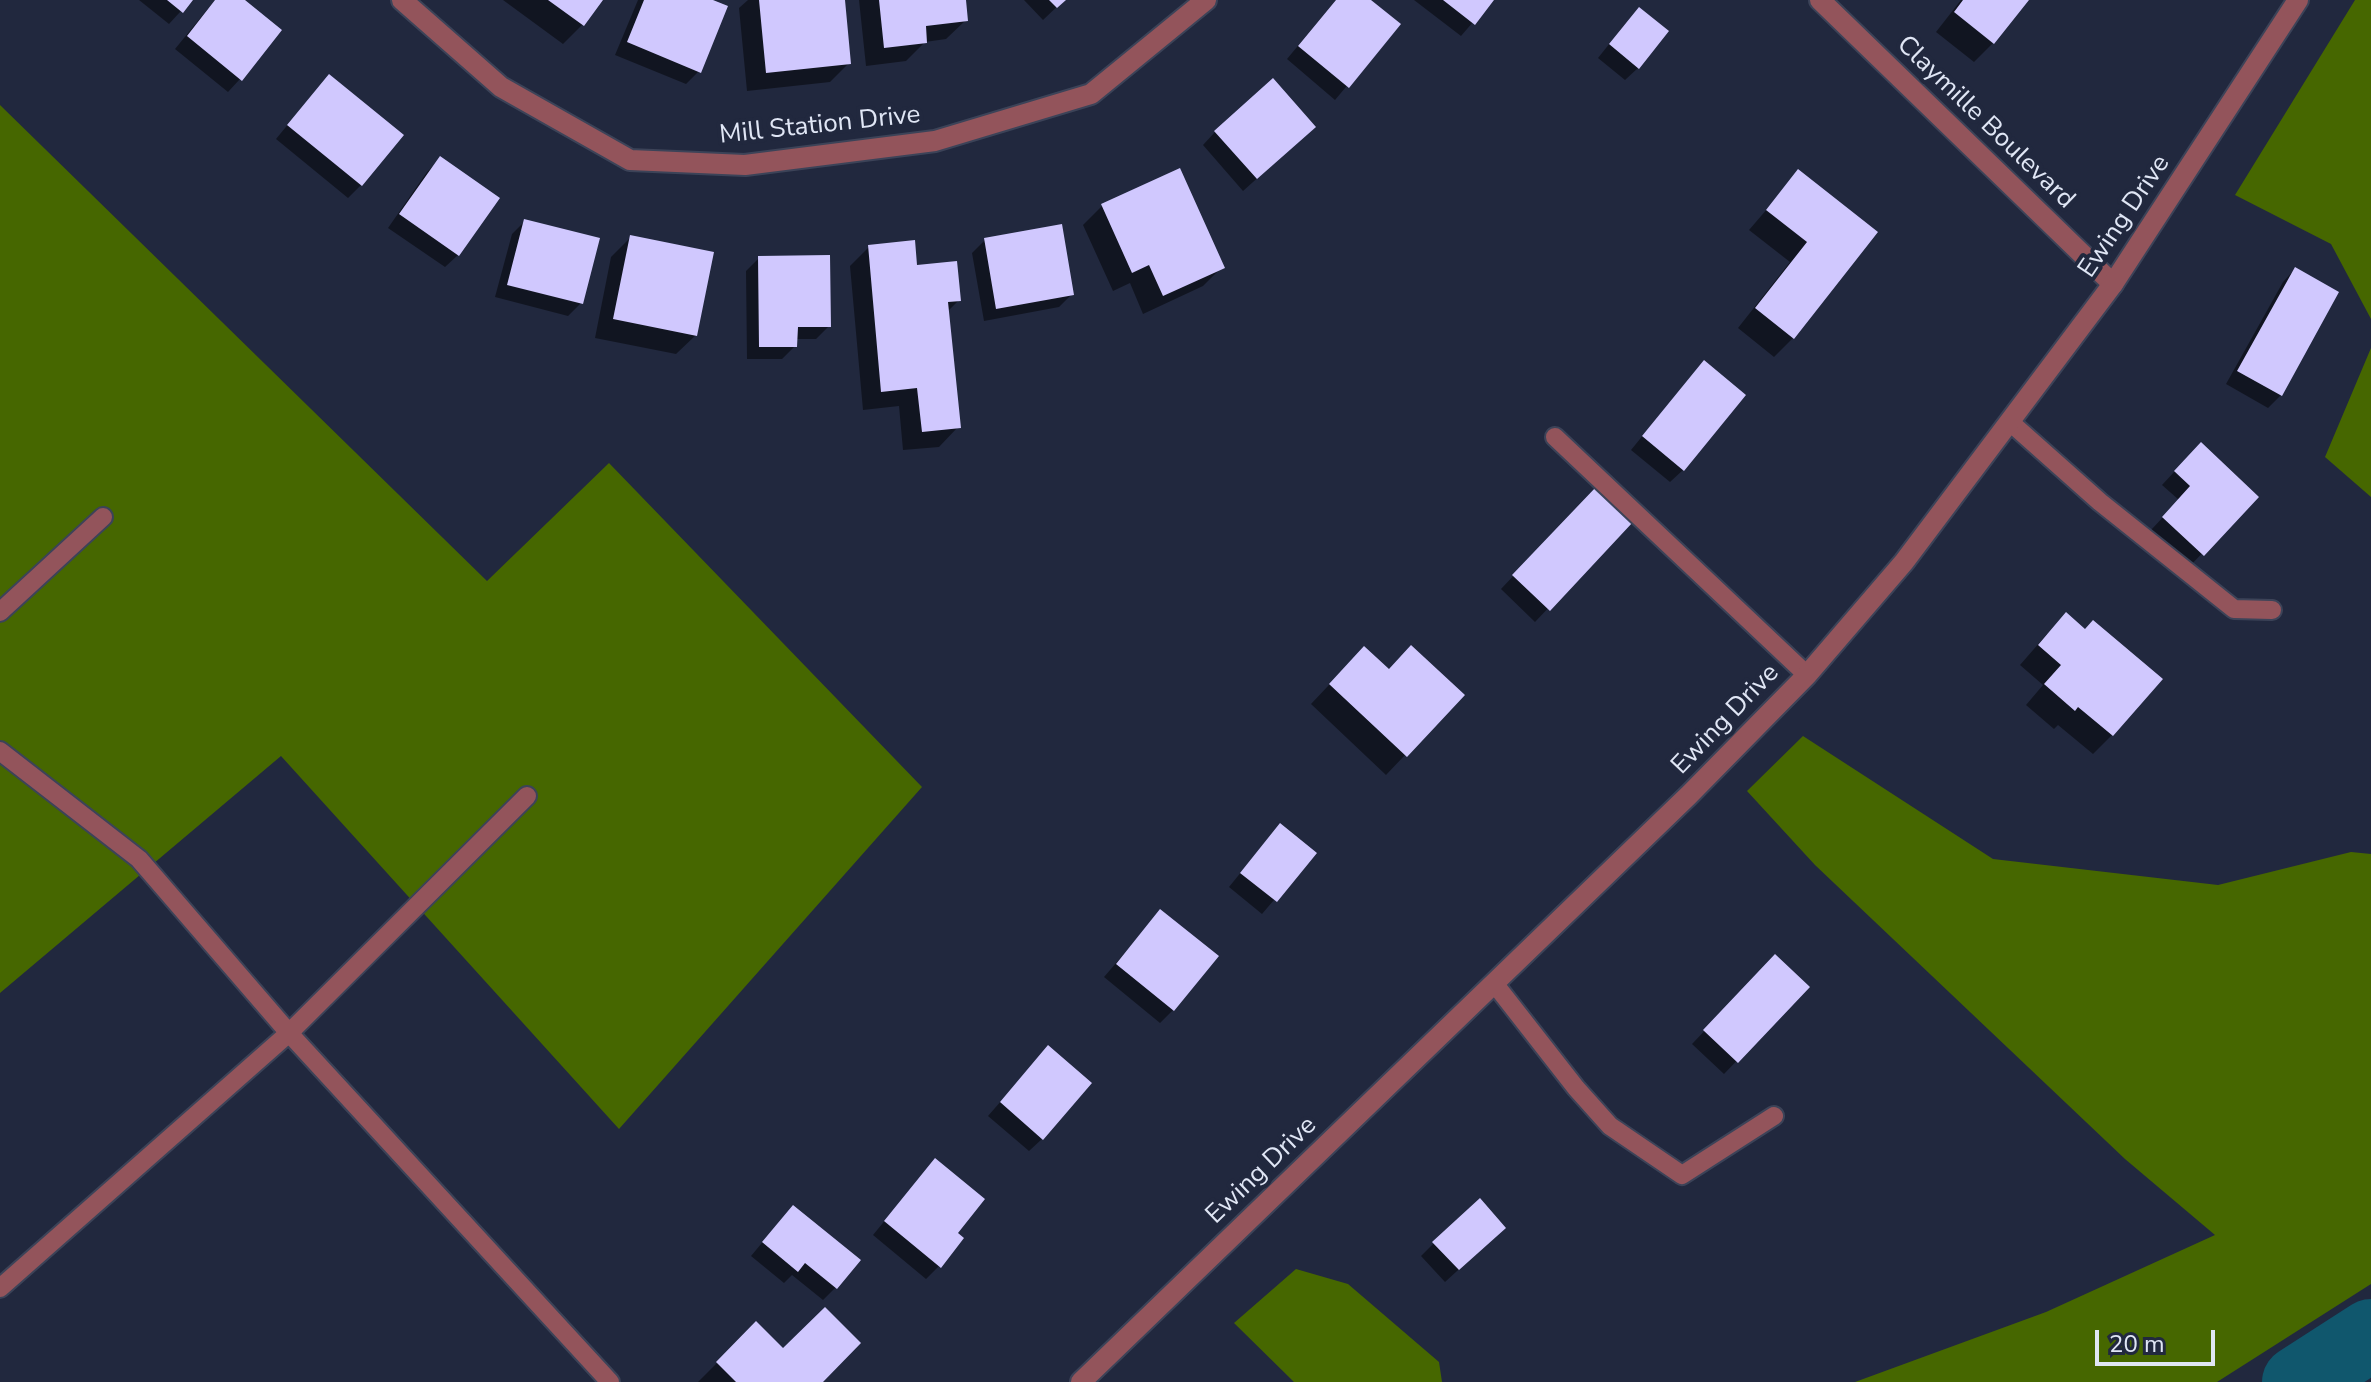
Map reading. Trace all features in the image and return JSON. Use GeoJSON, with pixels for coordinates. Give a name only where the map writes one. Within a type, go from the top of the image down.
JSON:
{"type":"FeatureCollection","features":[{"type":"Feature","properties":{"kind":"street","name":"Mill Station Drive"},"geometry":{"type":"LineString","coordinates":[[402,0],[501,87],[630,160],[745,165],[935,141],[1091,94],[1206,0]]}},
{"type":"Feature","properties":{"kind":"street","name":"Claymille Boulevard"},"geometry":{"type":"LineString","coordinates":[[1820,0],[2113,284]]}},
{"type":"Feature","properties":{"kind":"street","name":"Ewing Drive"},"geometry":{"type":"LineString","coordinates":[[1081,1382],[1689,795],[1807,675],[1904,562],[2113,284],[2298,0]]}},
{"type":"Feature","properties":{"kind":"lane"},"geometry":{"type":"LineString","coordinates":[[2010,422],[2100,502],[2234,609],[2272,610]]}},
{"type":"Feature","properties":{"kind":"lane"},"geometry":{"type":"LineString","coordinates":[[1555,437],[1807,675]]}},
{"type":"Feature","properties":{"kind":"lane"},"geometry":{"type":"LineString","coordinates":[[0,612],[103,517]]}},
{"type":"Feature","properties":{"kind":"lane"},"geometry":{"type":"LineString","coordinates":[[0,751],[139,859],[289,1033],[610,1382]]}},
{"type":"Feature","properties":{"kind":"lane"},"geometry":{"type":"LineString","coordinates":[[0,1288],[289,1033],[527,796]]}},
{"type":"Feature","properties":{"kind":"lane"},"geometry":{"type":"LineString","coordinates":[[1494,983],[1576,1088],[1610,1126],[1682,1175],[1774,1116]]}},
{"type":"Feature","properties":{"kind":"green space"},"geometry":{"type":"Polygon","coordinates":[[[2355,0],[2371,0],[2371,319],[2331,244],[2235,195],[2355,0]]]}},
{"type":"Feature","properties":{"kind":"green space"},"geometry":{"type":"Polygon","coordinates":[[[0,105],[487,581],[609,463],[922,787],[619,1129],[281,756],[0,993],[0,105]]]}},
{"type":"Feature","properties":{"kind":"green space"},"geometry":{"type":"Polygon","coordinates":[[[2371,348],[2371,497],[2325,457],[2371,348]]]}},
{"type":"Feature","properties":{"kind":"green space"},"geometry":{"type":"Polygon","coordinates":[[[1803,736],[1993,859],[2218,885],[2351,852],[2371,854],[2371,1284],[2217,1382],[1855,1382],[2046,1312],[2215,1235],[2125,1159],[1815,865],[1747,791],[1803,736]]]}},
{"type":"Feature","properties":{"kind":"green space"},"geometry":{"type":"Polygon","coordinates":[[[1296,1269],[1348,1284],[1439,1362],[1442,1382],[1294,1382],[1234,1323],[1296,1269]]]}},
{"type":"Feature","properties":{"kind":"building"},"geometry":{"type":"Polygon","coordinates":[[[167,0],[193,0],[183,13],[167,0]]]}},
{"type":"Feature","properties":{"kind":"building"},"geometry":{"type":"Polygon","coordinates":[[[215,0],[245,0],[282,30],[242,81],[187,36],[215,0]]]}},
{"type":"Feature","properties":{"kind":"building"},"geometry":{"type":"Polygon","coordinates":[[[548,0],[603,0],[584,26],[548,0]]]}},
{"type":"Feature","properties":{"kind":"building"},"geometry":{"type":"Polygon","coordinates":[[[644,0],[713,0],[728,6],[701,73],[627,42],[644,0]]]}},
{"type":"Feature","properties":{"kind":"building"},"geometry":{"type":"Polygon","coordinates":[[[759,0],[845,0],[851,64],[766,73],[759,0]]]}},
{"type":"Feature","properties":{"kind":"building"},"geometry":{"type":"Polygon","coordinates":[[[879,0],[966,0],[968,21],[926,26],[927,43],[884,48],[879,0]]]}},
{"type":"Feature","properties":{"kind":"building"},"geometry":{"type":"Polygon","coordinates":[[[1049,0],[1066,0],[1057,8],[1049,0]]]}},
{"type":"Feature","properties":{"kind":"building"},"geometry":{"type":"Polygon","coordinates":[[[1336,0],[1371,0],[1401,24],[1349,88],[1298,46],[1336,0]]]}},
{"type":"Feature","properties":{"kind":"building"},"geometry":{"type":"Polygon","coordinates":[[[1443,0],[1494,0],[1475,25],[1443,0]]]}},
{"type":"Feature","properties":{"kind":"building"},"geometry":{"type":"Polygon","coordinates":[[[1963,0],[2029,0],[1994,44],[1954,12],[1963,0]]]}},
{"type":"Feature","properties":{"kind":"building"},"geometry":{"type":"Polygon","coordinates":[[[1639,7],[1669,31],[1639,69],[1609,44],[1639,7]]]}},
{"type":"Feature","properties":{"kind":"building"},"geometry":{"type":"Polygon","coordinates":[[[329,74],[404,135],[362,186],[287,125],[329,74]]]}},
{"type":"Feature","properties":{"kind":"building"},"geometry":{"type":"Polygon","coordinates":[[[1273,78],[1316,127],[1257,179],[1214,131],[1273,78]]]}},
{"type":"Feature","properties":{"kind":"building"},"geometry":{"type":"Polygon","coordinates":[[[440,156],[500,198],[459,256],[399,214],[440,156]]]}},
{"type":"Feature","properties":{"kind":"building"},"geometry":{"type":"Polygon","coordinates":[[[1180,168],[1225,268],[1163,296],[1149,265],[1132,273],[1101,204],[1180,168]]]}},
{"type":"Feature","properties":{"kind":"building"},"geometry":{"type":"Polygon","coordinates":[[[1798,169],[1878,232],[1794,339],[1755,308],[1807,242],[1766,210],[1798,169]]]}},
{"type":"Feature","properties":{"kind":"building"},"geometry":{"type":"Polygon","coordinates":[[[524,219],[600,238],[583,304],[507,285],[524,219]]]}},
{"type":"Feature","properties":{"kind":"building"},"geometry":{"type":"Polygon","coordinates":[[[1062,224],[1074,295],[996,309],[984,238],[1062,224]]]}},
{"type":"Feature","properties":{"kind":"building"},"geometry":{"type":"Polygon","coordinates":[[[630,235],[714,252],[697,336],[613,319],[630,235]]]}},
{"type":"Feature","properties":{"kind":"building"},"geometry":{"type":"Polygon","coordinates":[[[915,240],[917,265],[957,261],[961,301],[948,302],[961,428],[922,432],[917,388],[881,392],[868,245],[915,240]]]}},
{"type":"Feature","properties":{"kind":"building"},"geometry":{"type":"Polygon","coordinates":[[[830,255],[831,327],[798,327],[797,347],[759,347],[758,256],[830,255]]]}},
{"type":"Feature","properties":{"kind":"building"},"geometry":{"type":"Polygon","coordinates":[[[2295,267],[2339,292],[2282,396],[2237,371],[2295,267]]]}},
{"type":"Feature","properties":{"kind":"building"},"geometry":{"type":"Polygon","coordinates":[[[1704,360],[1746,395],[1684,471],[1642,436],[1704,360]]]}},
{"type":"Feature","properties":{"kind":"building"},"geometry":{"type":"Polygon","coordinates":[[[2201,442],[2259,497],[2204,556],[2162,517],[2190,486],[2174,471],[2201,442]]]}},
{"type":"Feature","properties":{"kind":"building"},"geometry":{"type":"Polygon","coordinates":[[[1596,487],[1633,522],[1550,611],[1512,575],[1596,487]]]}},
{"type":"Feature","properties":{"kind":"building"},"geometry":{"type":"Polygon","coordinates":[[[2066,612],[2085,629],[2093,620],[2163,679],[2113,736],[2078,707],[2075,711],[2044,684],[2061,665],[2038,645],[2066,612]]]}},
{"type":"Feature","properties":{"kind":"building"},"geometry":{"type":"Polygon","coordinates":[[[1411,645],[1465,695],[1407,757],[1329,684],[1364,646],[1389,669],[1411,645]]]}},
{"type":"Feature","properties":{"kind":"building"},"geometry":{"type":"Polygon","coordinates":[[[1280,823],[1317,853],[1277,902],[1240,873],[1280,823]]]}},
{"type":"Feature","properties":{"kind":"building"},"geometry":{"type":"Polygon","coordinates":[[[1160,909],[1219,956],[1174,1011],[1116,964],[1160,909]]]}},
{"type":"Feature","properties":{"kind":"building"},"geometry":{"type":"Polygon","coordinates":[[[1775,954],[1810,987],[1738,1063],[1703,1030],[1775,954]]]}},
{"type":"Feature","properties":{"kind":"building"},"geometry":{"type":"Polygon","coordinates":[[[1048,1045],[1092,1083],[1043,1140],[1000,1102],[1048,1045]]]}},
{"type":"Feature","properties":{"kind":"building"},"geometry":{"type":"Polygon","coordinates":[[[935,1158],[985,1199],[958,1233],[964,1238],[941,1268],[884,1221],[935,1158]]]}},
{"type":"Feature","properties":{"kind":"building"},"geometry":{"type":"Polygon","coordinates":[[[1480,1198],[1506,1228],[1459,1270],[1432,1242],[1480,1198]]]}},
{"type":"Feature","properties":{"kind":"building"},"geometry":{"type":"Polygon","coordinates":[[[793,1205],[861,1260],[837,1289],[805,1263],[798,1272],[762,1242],[793,1205]]]}},
{"type":"Feature","properties":{"kind":"building"},"geometry":{"type":"Polygon","coordinates":[[[825,1307],[861,1343],[823,1382],[736,1382],[716,1362],[756,1321],[783,1348],[825,1307]]]}},
{"type":"Feature","properties":{"kind":"waterway"},"geometry":{"type":"LineString","coordinates":[[2298,1382],[2371,1335]]}}]}
